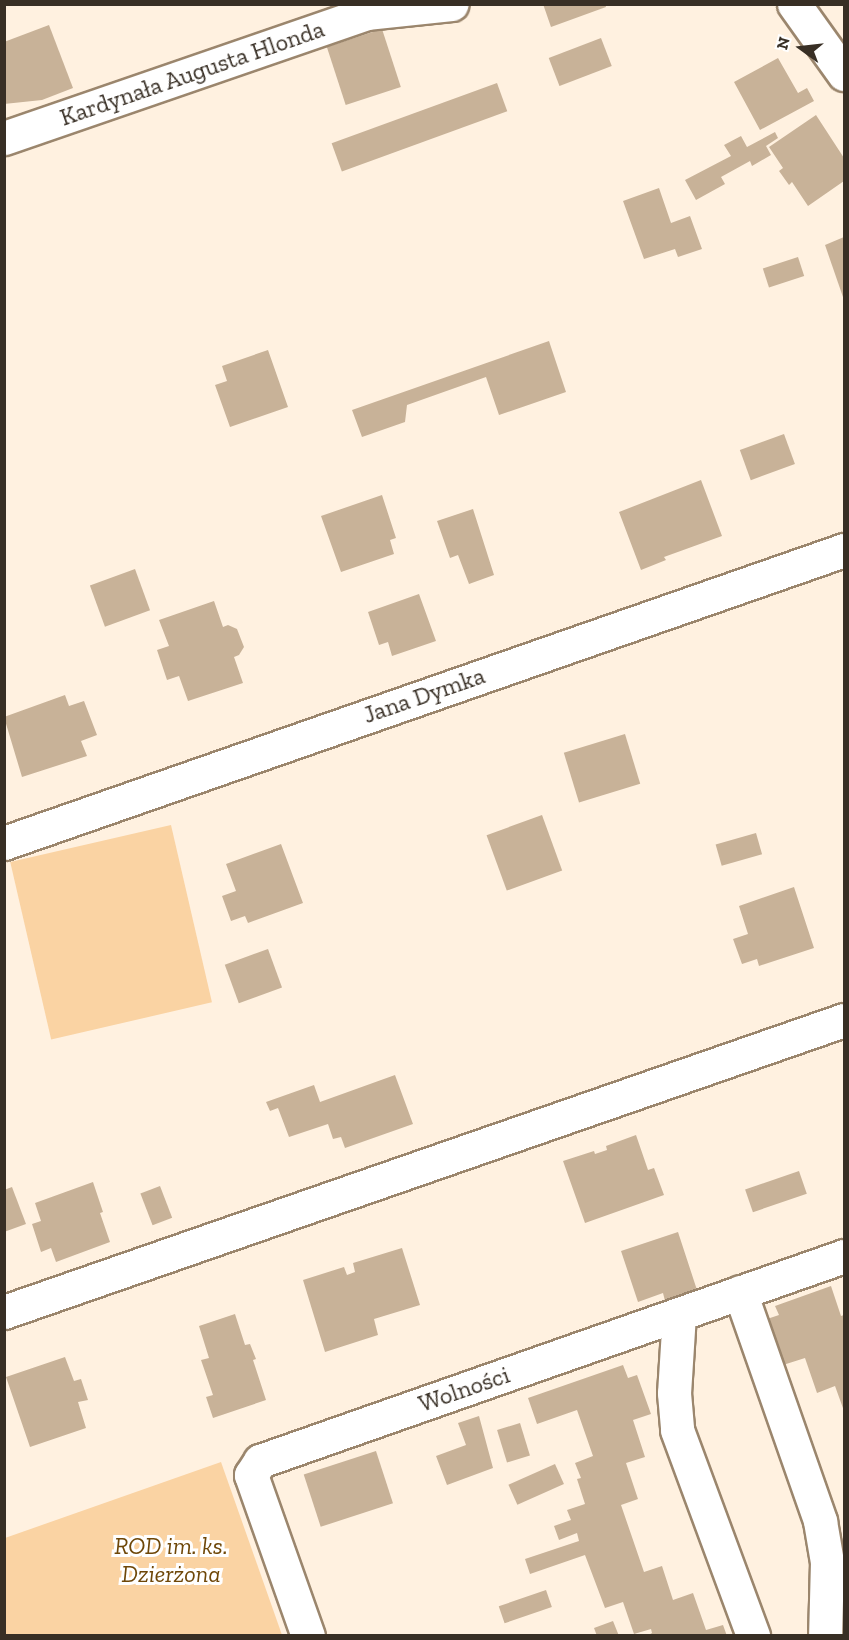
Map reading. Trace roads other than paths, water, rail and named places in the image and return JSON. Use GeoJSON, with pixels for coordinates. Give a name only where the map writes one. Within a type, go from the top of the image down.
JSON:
{"type":"FeatureCollection","features":[{"type":"Feature","properties":{"kind":"street","name":"Kardynała Augusta Hlonda"},"geometry":{"type":"LineString","coordinates":[[4,138],[366,13],[452,4]]}},
{"type":"Feature","properties":{"kind":"street"},"geometry":{"type":"LineString","coordinates":[[794,4],[844,74]]}},
{"type":"Feature","properties":{"kind":"street","name":"Jana Dymka"},"geometry":{"type":"LineString","coordinates":[[4,843],[844,550]]}},
{"type":"Feature","properties":{"kind":"street"},"geometry":{"type":"LineString","coordinates":[[4,1312],[844,1020]]}},
{"type":"Feature","properties":{"kind":"street","name":"Wolności"},"geometry":{"type":"LineString","coordinates":[[308,1635],[251,1475],[260,1461],[844,1256]]}},
{"type":"Feature","properties":{"kind":"street"},"geometry":{"type":"LineString","coordinates":[[740,1292],[820,1521],[827,1562],[825,1635]]}},
{"type":"Feature","properties":{"kind":"street"},"geometry":{"type":"LineString","coordinates":[[679,1314],[674,1393],[677,1430],[753,1635]]}},
{"type":"Feature","properties":{"kind":"park label","name":"ROD im. ks. Dzierżona"},"geometry":{"type":"Point","coordinates":[171,1560]}}]}
